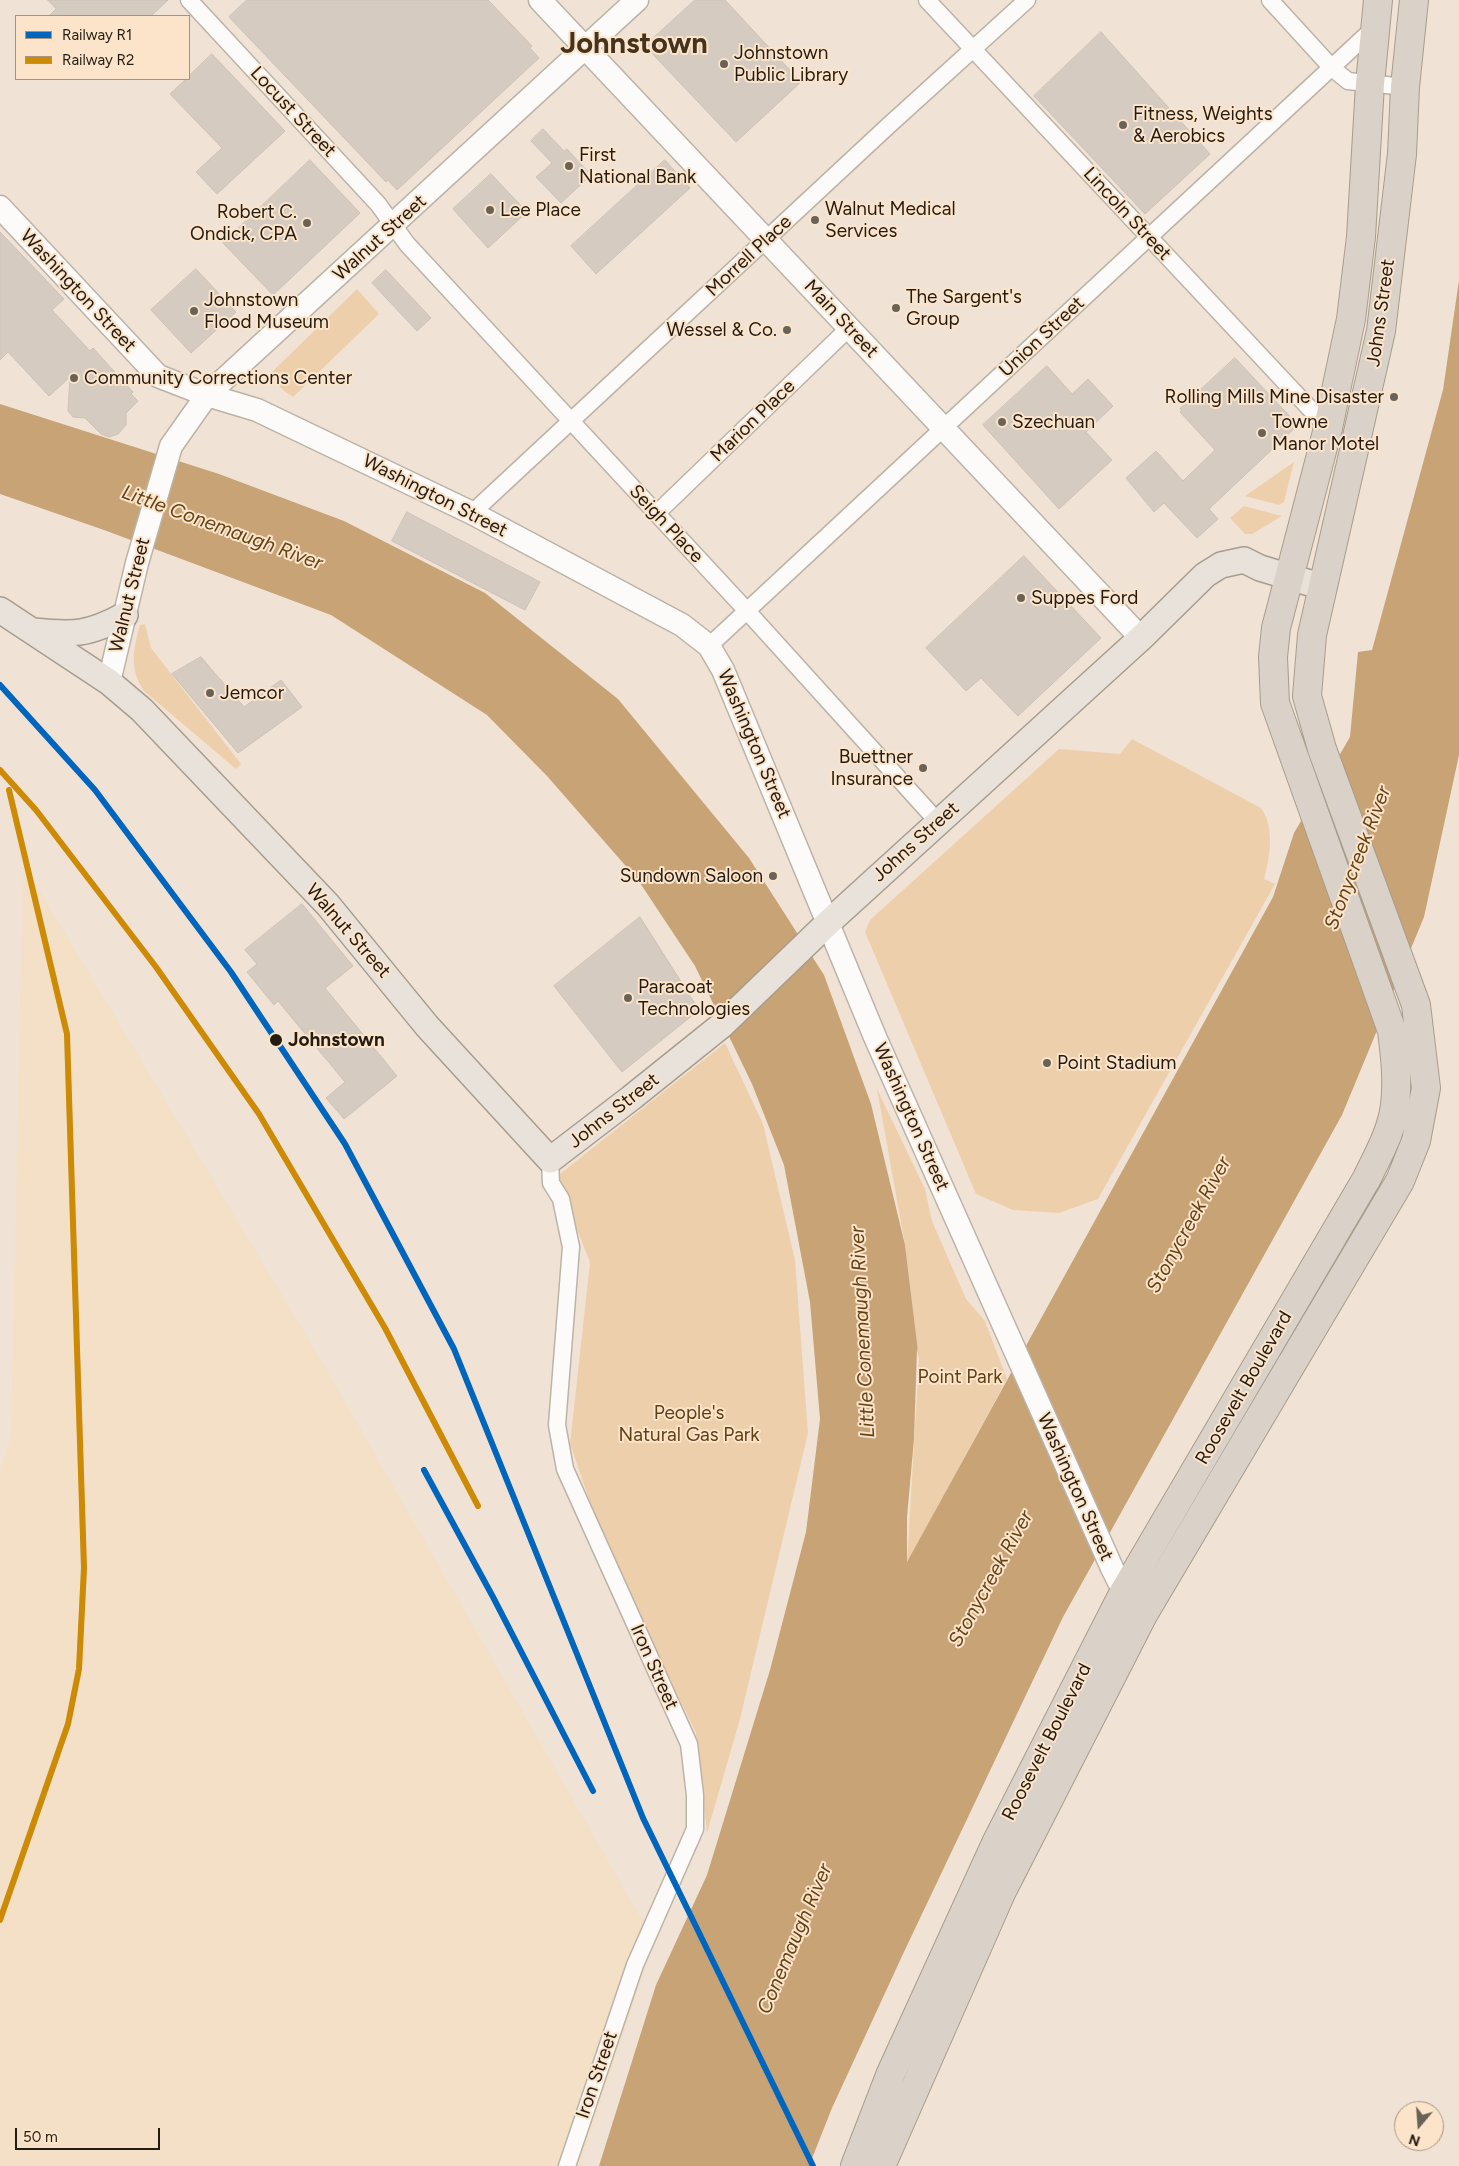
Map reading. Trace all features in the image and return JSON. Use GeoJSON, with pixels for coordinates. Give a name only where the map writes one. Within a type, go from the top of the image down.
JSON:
{"type":"FeatureCollection","features":[{"type":"Feature","properties":{"kind":"highway","name":"Johns Street"},"geometry":{"type":"LineString","coordinates":[[1290,579],[1328,428],[1351,319],[1360,237],[1370,84],[1378,0]]}},
{"type":"Feature","properties":{"kind":"highway","name":"Johns Street"},"geometry":{"type":"LineString","coordinates":[[1323,587],[1381,331],[1402,154],[1405,87],[1414,0]]}},
{"type":"Feature","properties":{"kind":"highway","name":"Roosevelt Boulevard"},"geometry":{"type":"LineString","coordinates":[[855,2166],[891,2073],[997,1842],[1124,1592],[1367,1178],[1384,1143],[1395,1106],[1396,1065],[1392,1031],[1275,703],[1273,658],[1276,628],[1290,579]]}},
{"type":"Feature","properties":{"kind":"highway","name":"Roosevelt Boulevard"},"geometry":{"type":"LineString","coordinates":[[881,2166],[1002,1893],[1144,1612],[1400,1182],[1416,1141],[1426,1088],[1416,1005],[1322,750],[1307,696],[1312,635],[1323,587]]}},
{"type":"Feature","properties":{"kind":"main road","name":"Main Street"},"geometry":{"type":"LineString","coordinates":[[540,0],[1141,638]]}},
{"type":"Feature","properties":{"kind":"main road","name":"Walnut Street"},"geometry":{"type":"LineString","coordinates":[[550,1160],[427,1026],[328,905],[142,710],[109,682],[137,563],[171,446],[207,395],[395,225],[637,0]]}},
{"type":"Feature","properties":{"kind":"main road","name":"Washington Street"},"geometry":{"type":"LineString","coordinates":[[0,207],[158,376],[207,395],[257,410],[472,513],[682,625],[709,646],[723,670],[829,922],[875,1037],[1112,1568],[1124,1592],[1144,1612]]}},
{"type":"Feature","properties":{"kind":"main road","name":"Johns Street"},"geometry":{"type":"LineString","coordinates":[[550,1160],[722,1025],[829,922],[1141,638],[1205,575],[1221,565],[1244,560],[1290,579],[1323,587]]}},
{"type":"Feature","properties":{"kind":"main road"},"geometry":{"type":"LineString","coordinates":[[0,610],[109,682]]}},
{"type":"Feature","properties":{"kind":"main road"},"geometry":{"type":"LineString","coordinates":[[31,630],[66,634],[83,633],[103,627],[125,615]]}},
{"type":"Feature","properties":{"kind":"street","name":"Locust Street"},"geometry":{"type":"LineString","coordinates":[[189,0],[378,204],[395,225]]}},
{"type":"Feature","properties":{"kind":"street","name":"Lincoln Street"},"geometry":{"type":"LineString","coordinates":[[927,0],[1328,428]]}},
{"type":"Feature","properties":{"kind":"street","name":"Morrell Place"},"geometry":{"type":"LineString","coordinates":[[472,513],[887,126],[1026,0]]}},
{"type":"Feature","properties":{"kind":"street"},"geometry":{"type":"LineString","coordinates":[[1270,0],[1332,68],[1348,81],[1405,87]]}},
{"type":"Feature","properties":{"kind":"street","name":"Union Street"},"geometry":{"type":"LineString","coordinates":[[709,646],[1375,27]]}},
{"type":"Feature","properties":{"kind":"street","name":"Seigh Place"},"geometry":{"type":"LineString","coordinates":[[395,225],[407,244],[747,611],[938,822]]}},
{"type":"Feature","properties":{"kind":"street","name":"Marion Place"},"geometry":{"type":"LineString","coordinates":[[656,514],[849,328]]}},
{"type":"Feature","properties":{"kind":"street","name":"Iron Street"},"geometry":{"type":"LineString","coordinates":[[550,1160],[552,1183],[560,1199],[571,1247],[557,1425],[565,1469],[689,1744],[695,1795],[695,1829],[634,1965],[567,2166]]}},
{"type":"Feature","properties":{"kind":"shaded area"},"geometry":{"type":"Polygon","coordinates":[[[23,863],[324,1365],[654,1941],[580,2166],[0,2166],[0,1470],[11,1437],[23,863]]]}},
{"type":"Feature","properties":{"kind":"green space"},"geometry":{"type":"Polygon","coordinates":[[[357,289],[379,314],[293,397],[280,387],[272,372],[357,289]]]}},
{"type":"Feature","properties":{"kind":"green space"},"geometry":{"type":"Polygon","coordinates":[[[1294,462],[1284,502],[1279,505],[1245,496],[1294,462]]]}},
{"type":"Feature","properties":{"kind":"green space"},"geometry":{"type":"Polygon","coordinates":[[[1244,506],[1282,516],[1252,534],[1245,534],[1230,518],[1244,506]]]}},
{"type":"Feature","properties":{"kind":"green space"},"geometry":{"type":"Polygon","coordinates":[[[145,624],[151,648],[241,764],[236,769],[144,691],[139,683],[134,667],[134,651],[140,625],[145,624]]]}},
{"type":"Feature","properties":{"kind":"green space","name":"Point Stadium"},"geometry":{"type":"Polygon","coordinates":[[[1132,739],[1261,808],[1270,833],[1268,862],[1264,879],[1275,884],[1098,1199],[1059,1213],[1013,1210],[976,1194],[865,932],[870,920],[1059,749],[1120,754],[1132,739]]]}},
{"type":"Feature","properties":{"kind":"green space","name":"People's Natural Gas Park"},"geometry":{"type":"Polygon","coordinates":[[[725,1043],[763,1124],[795,1260],[808,1433],[740,1719],[707,1833],[696,1733],[606,1548],[570,1444],[590,1262],[556,1177],[725,1043]]]}},
{"type":"Feature","properties":{"kind":"green space","name":"Point Park"},"geometry":{"type":"Polygon","coordinates":[[[877,1089],[925,1189],[932,1221],[966,1299],[985,1321],[1007,1379],[907,1563],[919,1359],[905,1245],[877,1089]]]}},
{"type":"Feature","properties":{"kind":"water"},"geometry":{"type":"Polygon","coordinates":[[[1459,280],[1459,755],[1424,917],[1342,1115],[1063,1617],[903,1954],[832,2108],[809,2166],[599,2166],[656,1985],[707,1875],[770,1670],[806,1532],[820,1419],[810,1302],[784,1165],[752,1084],[695,966],[638,880],[547,776],[487,715],[331,615],[104,530],[0,494],[0,404],[219,474],[344,521],[485,593],[618,699],[749,858],[824,975],[871,1104],[905,1245],[919,1359],[917,1348],[914,1439],[907,1517],[907,1562],[1273,897],[1294,833],[1350,737],[1358,652],[1372,650],[1443,390],[1459,280]]]}},
{"type":"Feature","properties":{"kind":"building"},"geometry":{"type":"Polygon","coordinates":[[[48,0],[168,0],[152,15],[50,15],[56,9],[48,0]]]}},
{"type":"Feature","properties":{"kind":"building"},"geometry":{"type":"Polygon","coordinates":[[[247,0],[488,0],[532,46],[530,48],[539,58],[397,190],[388,180],[386,182],[229,17],[247,0]]]}},
{"type":"Feature","properties":{"kind":"building","name":"Johnstown Public Library"},"geometry":{"type":"Polygon","coordinates":[[[695,0],[725,0],[801,82],[736,142],[645,46],[695,0]]]}},
{"type":"Feature","properties":{"kind":"building","name":"Fitness, Weights & Aerobics"},"geometry":{"type":"Polygon","coordinates":[[[1101,32],[1210,154],[1145,214],[1034,96],[1101,32]]]}},
{"type":"Feature","properties":{"kind":"building"},"geometry":{"type":"Polygon","coordinates":[[[212,54],[285,131],[217,194],[196,172],[222,148],[170,94],[185,80],[190,80],[190,75],[212,54]]]}},
{"type":"Feature","properties":{"kind":"building","name":"First National Bank"},"geometry":{"type":"Polygon","coordinates":[[[543,129],[564,151],[567,149],[591,175],[561,203],[536,177],[552,163],[531,141],[543,129]]]}},
{"type":"Feature","properties":{"kind":"building"},"geometry":{"type":"Polygon","coordinates":[[[310,160],[360,213],[273,295],[223,243],[310,160]]]}},
{"type":"Feature","properties":{"kind":"building"},"geometry":{"type":"Polygon","coordinates":[[[665,160],[690,188],[596,274],[571,246],[665,160]]]}},
{"type":"Feature","properties":{"kind":"building","name":"Lee Place"},"geometry":{"type":"Polygon","coordinates":[[[491,174],[527,212],[488,248],[453,209],[491,174]]]}},
{"type":"Feature","properties":{"kind":"building"},"geometry":{"type":"Polygon","coordinates":[[[0,232],[64,299],[52,310],[90,351],[93,348],[133,392],[131,394],[138,401],[126,413],[126,425],[118,434],[109,437],[101,434],[85,418],[73,417],[68,411],[70,377],[49,396],[8,352],[0,360],[0,232]]]}},
{"type":"Feature","properties":{"kind":"building","name":"Johnstown Flood Museum"},"geometry":{"type":"Polygon","coordinates":[[[196,269],[236,312],[191,353],[151,310],[196,269]]]}},
{"type":"Feature","properties":{"kind":"building"},"geometry":{"type":"Polygon","coordinates":[[[386,270],[431,318],[417,331],[372,283],[386,270]]]}},
{"type":"Feature","properties":{"kind":"building","name":"Towne Manor Motel"},"geometry":{"type":"Polygon","coordinates":[[[1235,358],[1298,425],[1209,509],[1218,519],[1197,538],[1164,503],[1154,512],[1126,478],[1156,451],[1183,481],[1215,450],[1180,412],[1182,410],[1180,409],[1235,358]]]}},
{"type":"Feature","properties":{"kind":"building"},"geometry":{"type":"Polygon","coordinates":[[[1047,366],[1072,394],[1088,379],[1113,406],[1086,432],[1112,460],[1059,509],[983,425],[1047,366]]]}},
{"type":"Feature","properties":{"kind":"building"},"geometry":{"type":"Polygon","coordinates":[[[407,512],[540,582],[525,610],[392,541],[407,512]]]}},
{"type":"Feature","properties":{"kind":"building","name":"Suppes Ford"},"geometry":{"type":"Polygon","coordinates":[[[1024,556],[1101,638],[1018,716],[981,678],[966,691],[926,648],[1024,556]]]}},
{"type":"Feature","properties":{"kind":"building","name":"Jemcor"},"geometry":{"type":"Polygon","coordinates":[[[201,657],[244,707],[281,680],[302,707],[238,753],[172,674],[201,657]]]}},
{"type":"Feature","properties":{"kind":"building","name":"Johnstown"},"geometry":{"type":"Polygon","coordinates":[[[302,904],[353,966],[325,988],[397,1076],[344,1119],[326,1098],[345,1082],[278,1001],[274,1005],[247,972],[257,964],[245,950],[302,904]]]}},
{"type":"Feature","properties":{"kind":"building","name":"Paracoat Technologies"},"geometry":{"type":"Polygon","coordinates":[[[640,917],[699,1010],[622,1072],[554,986],[640,917]]]}},
{"type":"Feature","properties":{"kind":"railway"},"geometry":{"type":"LineString","coordinates":[[0,685],[95,790],[231,972],[345,1144],[454,1349],[643,1818],[813,2166]]}},
{"type":"Feature","properties":{"kind":"railway"},"geometry":{"type":"LineString","coordinates":[[0,1920],[68,1724],[79,1669],[84,1568],[67,1034],[35,896]]}},
{"type":"Feature","properties":{"kind":"rail line","name":"R1"},"geometry":{"type":"LineString","coordinates":[[0,685],[95,790],[231,972],[345,1144],[454,1349],[643,1818],[813,2166]]}},
{"type":"Feature","properties":{"kind":"rail line","name":"R2"},"geometry":{"type":"LineString","coordinates":[[0,770],[36,810],[156,967],[259,1114],[385,1328],[478,1506]]}},
{"type":"Feature","properties":{"kind":"rail line","name":"R2"},"geometry":{"type":"LineString","coordinates":[[0,1920],[68,1724],[79,1669],[84,1568],[67,1034],[9,790]]}},
{"type":"Feature","properties":{"kind":"rail line","name":"R1"},"geometry":{"type":"LineString","coordinates":[[424,1470],[493,1597],[593,1791]]}},
{"type":"Feature","properties":{"kind":"place","name":"Johnstown Public Library"},"geometry":{"type":"Point","coordinates":[724,64]}},
{"type":"Feature","properties":{"kind":"place","name":"Fitness, Weights & Aerobics"},"geometry":{"type":"Point","coordinates":[1123,125]}},
{"type":"Feature","properties":{"kind":"place","name":"First National Bank"},"geometry":{"type":"Point","coordinates":[569,166]}},
{"type":"Feature","properties":{"kind":"place","name":"Lee Place"},"geometry":{"type":"Point","coordinates":[490,210]}},
{"type":"Feature","properties":{"kind":"place","name":"Walnut Medical Services"},"geometry":{"type":"Point","coordinates":[815,220]}},
{"type":"Feature","properties":{"kind":"place","name":"Robert C. Ondick, CPA"},"geometry":{"type":"Point","coordinates":[307,223]}},
{"type":"Feature","properties":{"kind":"place","name":"The Sargent's Group"},"geometry":{"type":"Point","coordinates":[896,308]}},
{"type":"Feature","properties":{"kind":"place","name":"Johnstown Flood Museum"},"geometry":{"type":"Point","coordinates":[194,311]}},
{"type":"Feature","properties":{"kind":"place","name":"Wessel & Co."},"geometry":{"type":"Point","coordinates":[787,330]}},
{"type":"Feature","properties":{"kind":"place","name":"Community Corrections Center"},"geometry":{"type":"Point","coordinates":[74,378]}},
{"type":"Feature","properties":{"kind":"place","name":"Rolling Mills Mine Disaster"},"geometry":{"type":"Point","coordinates":[1394,397]}},
{"type":"Feature","properties":{"kind":"place","name":"Szechuan"},"geometry":{"type":"Point","coordinates":[1002,422]}},
{"type":"Feature","properties":{"kind":"place","name":"Towne Manor Motel"},"geometry":{"type":"Point","coordinates":[1262,433]}},
{"type":"Feature","properties":{"kind":"place","name":"Suppes Ford"},"geometry":{"type":"Point","coordinates":[1021,598]}},
{"type":"Feature","properties":{"kind":"place","name":"Jemcor"},"geometry":{"type":"Point","coordinates":[210,693]}},
{"type":"Feature","properties":{"kind":"place","name":"Buettner Insurance"},"geometry":{"type":"Point","coordinates":[923,768]}},
{"type":"Feature","properties":{"kind":"place","name":"Sundown Saloon"},"geometry":{"type":"Point","coordinates":[773,876]}},
{"type":"Feature","properties":{"kind":"place","name":"Paracoat Technologies"},"geometry":{"type":"Point","coordinates":[628,998]}},
{"type":"Feature","properties":{"kind":"place","name":"Johnstown"},"geometry":{"type":"Point","coordinates":[276,1040]}},
{"type":"Feature","properties":{"kind":"place","name":"Point Stadium"},"geometry":{"type":"Point","coordinates":[1047,1063]}},
{"type":"Feature","properties":{"kind":"district","name":"Johnstown"},"geometry":{"type":"Point","coordinates":[634,45]}},
{"type":"Feature","properties":{"kind":"water label","name":"Little Conemaugh River"},"geometry":{"type":"Point","coordinates":[222,528]}},
{"type":"Feature","properties":{"kind":"water label","name":"Stonycreek River"},"geometry":{"type":"Point","coordinates":[1358,858]}},
{"type":"Feature","properties":{"kind":"water label","name":"Stonycreek River"},"geometry":{"type":"Point","coordinates":[1189,1225]}},
{"type":"Feature","properties":{"kind":"water label","name":"Little Conemaugh River"},"geometry":{"type":"Point","coordinates":[863,1332]}},
{"type":"Feature","properties":{"kind":"water label","name":"Stonycreek River"},"geometry":{"type":"Point","coordinates":[991,1579]}},
{"type":"Feature","properties":{"kind":"water label","name":"Conemaugh River"},"geometry":{"type":"Point","coordinates":[795,1939]}}]}
